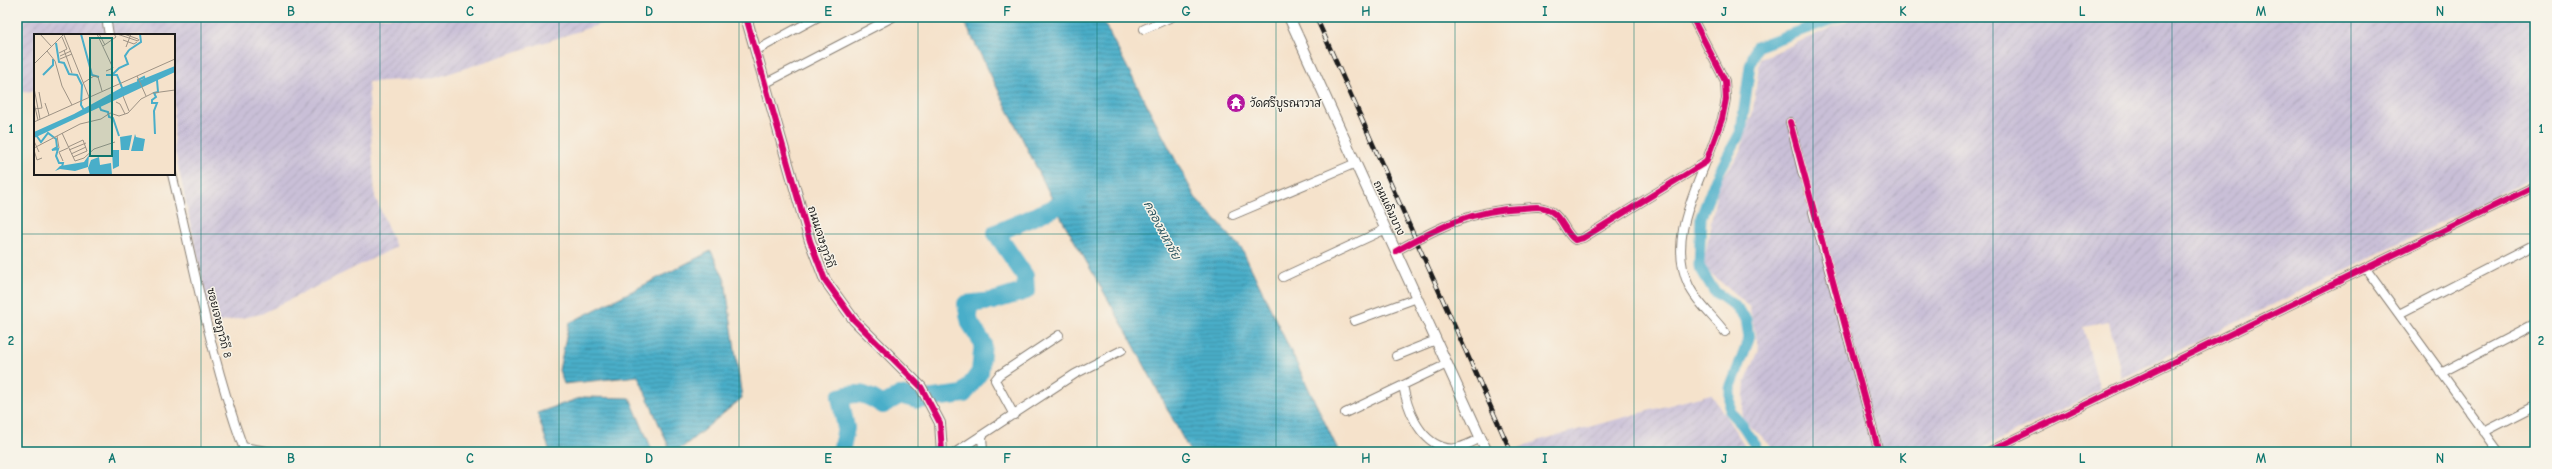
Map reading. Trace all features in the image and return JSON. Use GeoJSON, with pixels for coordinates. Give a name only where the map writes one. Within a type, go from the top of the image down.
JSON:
{"type":"FeatureCollection","features":[{"type":"Feature","properties":{"kind":"street"},"geometry":{"type":"LineString","coordinates":[[106,17],[109,34]]}},
{"type":"Feature","properties":{"kind":"street","name":"ถนนเจษฎาวิถี"},"geometry":{"type":"LineString","coordinates":[[746,17],[764,84],[777,120],[810,241],[825,280],[854,320],[925,393],[936,412],[942,436],[942,452]]}},
{"type":"Feature","properties":{"kind":"street"},"geometry":{"type":"LineString","coordinates":[[755,51],[818,17]]}},
{"type":"Feature","properties":{"kind":"street"},"geometry":{"type":"LineString","coordinates":[[764,84],[892,17]]}},
{"type":"Feature","properties":{"kind":"street"},"geometry":{"type":"LineString","coordinates":[[1144,29],[1172,17]]}},
{"type":"Feature","properties":{"kind":"street","name":"ถนนเดิมบาง"},"geometry":{"type":"LineString","coordinates":[[1289,17],[1487,452]]}},
{"type":"Feature","properties":{"kind":"street"},"geometry":{"type":"LineString","coordinates":[[1692,17],[1725,81],[1726,99],[1722,119],[1684,221],[1681,244],[1683,266],[1689,286],[1724,332]]}},
{"type":"Feature","properties":{"kind":"street"},"geometry":{"type":"LineString","coordinates":[[1790,122],[1803,175]]}},
{"type":"Feature","properties":{"kind":"street"},"geometry":{"type":"LineString","coordinates":[[1396,252],[1436,229],[1455,221],[1486,211],[1503,209],[1541,207],[1552,212],[1560,220],[1568,236],[1575,240],[1583,238],[1706,162]]}},
{"type":"Feature","properties":{"kind":"street"},"geometry":{"type":"LineString","coordinates":[[1233,215],[1356,163]]}},
{"type":"Feature","properties":{"kind":"street","name":"ซอยเจษฎาวิถี 8"},"geometry":{"type":"LineString","coordinates":[[172,175],[206,320],[238,434],[243,447],[273,452]]}},
{"type":"Feature","properties":{"kind":"street"},"geometry":{"type":"LineString","coordinates":[[1988,452],[2535,186]]}},
{"type":"Feature","properties":{"kind":"street"},"geometry":{"type":"LineString","coordinates":[[1813,212],[1836,296]]}},
{"type":"Feature","properties":{"kind":"street"},"geometry":{"type":"LineString","coordinates":[[1283,278],[1386,229]]}},
{"type":"Feature","properties":{"kind":"street"},"geometry":{"type":"LineString","coordinates":[[2398,314],[2535,244]]}},
{"type":"Feature","properties":{"kind":"street"},"geometry":{"type":"LineString","coordinates":[[2366,269],[2499,452]]}},
{"type":"Feature","properties":{"kind":"street"},"geometry":{"type":"LineString","coordinates":[[1354,321],[1417,298]]}},
{"type":"Feature","properties":{"kind":"street"},"geometry":{"type":"LineString","coordinates":[[1840,309],[1879,452]]}},
{"type":"Feature","properties":{"kind":"street"},"geometry":{"type":"LineString","coordinates":[[2441,373],[2535,324]]}},
{"type":"Feature","properties":{"kind":"street"},"geometry":{"type":"LineString","coordinates":[[1014,415],[995,380],[999,374],[1059,335]]}},
{"type":"Feature","properties":{"kind":"street"},"geometry":{"type":"LineString","coordinates":[[1396,356],[1436,340]]}},
{"type":"Feature","properties":{"kind":"street"},"geometry":{"type":"LineString","coordinates":[[956,452],[1075,374],[1122,350]]}},
{"type":"Feature","properties":{"kind":"street"},"geometry":{"type":"LineString","coordinates":[[1345,413],[1448,364]]}},
{"type":"Feature","properties":{"kind":"street"},"geometry":{"type":"LineString","coordinates":[[1403,385],[1406,401],[1419,429],[1430,439],[1443,447],[1454,448],[1481,438]]}},
{"type":"Feature","properties":{"kind":"street"},"geometry":{"type":"LineString","coordinates":[[2484,432],[2535,406]]}},
{"type":"Feature","properties":{"kind":"street"},"geometry":{"type":"LineString","coordinates":[[982,436],[983,452]]}},
{"type":"Feature","properties":{"kind":"shaded area"},"geometry":{"type":"Polygon","coordinates":[[[17,17],[619,18],[435,78],[368,82],[375,197],[396,247],[261,314],[212,324],[175,152],[175,34],[34,34],[34,91],[17,93],[17,17]]]}},
{"type":"Feature","properties":{"kind":"shaded area"},"geometry":{"type":"Polygon","coordinates":[[[1855,17],[2535,17],[2535,177],[2122,378],[2109,322],[2083,327],[2100,390],[1975,452],[1777,452],[1742,417],[1745,383],[1759,350],[1749,306],[1703,267],[1718,184],[1741,151],[1746,128],[1752,116],[1760,59],[1855,17]]]}},
{"type":"Feature","properties":{"kind":"shaded area"},"geometry":{"type":"Polygon","coordinates":[[[1711,394],[1749,452],[1515,452],[1514,450],[1540,440],[1711,394]]]}},
{"type":"Feature","properties":{"kind":"water","name":"คลองมหาชัย"},"geometry":{"type":"Polygon","coordinates":[[[962,17],[1101,17],[1195,197],[1242,249],[1339,452],[1190,452],[1130,338],[1063,221],[962,17]]]}},
{"type":"Feature","properties":{"kind":"water"},"geometry":{"type":"Polygon","coordinates":[[[711,251],[725,280],[742,398],[683,447],[671,452],[638,376],[564,384],[559,370],[569,323],[711,251]]]}},
{"type":"Feature","properties":{"kind":"water"},"geometry":{"type":"Polygon","coordinates":[[[583,397],[630,398],[653,452],[550,452],[537,413],[583,397]]]}},
{"type":"Feature","properties":{"kind":"waterway"},"geometry":{"type":"LineString","coordinates":[[1760,452],[1743,426],[1730,412],[1730,389],[1749,339],[1746,319],[1735,306],[1714,291],[1699,266],[1701,217],[1716,178],[1741,131],[1750,66],[1756,47],[1838,17]]}},
{"type":"Feature","properties":{"kind":"waterway"},"geometry":{"type":"LineString","coordinates":[[841,452],[846,428],[840,397],[858,394],[872,398],[883,405],[900,395],[918,400],[964,394],[980,372],[983,343],[970,323],[966,304],[993,301],[1026,291],[1025,276],[996,233],[1079,197]]}},
{"type":"Feature","properties":{"kind":"tunnel"},"geometry":{"type":"LineString","coordinates":[[1803,175],[1813,212]]}},
{"type":"Feature","properties":{"kind":"tunnel"},"geometry":{"type":"LineString","coordinates":[[1836,296],[1840,309]]}},
{"type":"Feature","properties":{"kind":"railway"},"geometry":{"type":"LineString","coordinates":[[1316,17],[1511,452]]}},
{"type":"Feature","properties":{"kind":"cycle path"},"geometry":{"type":"LineString","coordinates":[[746,17],[810,241],[825,280],[854,320],[921,387],[940,423],[942,452]]}},
{"type":"Feature","properties":{"kind":"cycle path"},"geometry":{"type":"LineString","coordinates":[[1396,251],[1427,234],[1471,216],[1504,209],[1530,207],[1541,207],[1549,210],[1559,218],[1569,234],[1575,240],[1583,238],[1706,162],[1722,119],[1726,99],[1725,81],[1692,17]]}},
{"type":"Feature","properties":{"kind":"cycle path"},"geometry":{"type":"LineString","coordinates":[[1790,122],[1879,452]]}},
{"type":"Feature","properties":{"kind":"cycle path"},"geometry":{"type":"LineString","coordinates":[[1988,452],[2535,186]]}},
{"type":"Feature","properties":{"kind":"place","name":"วัดศรีบูรณาวาส"},"geometry":{"type":"Point","coordinates":[1236,103]}}]}
